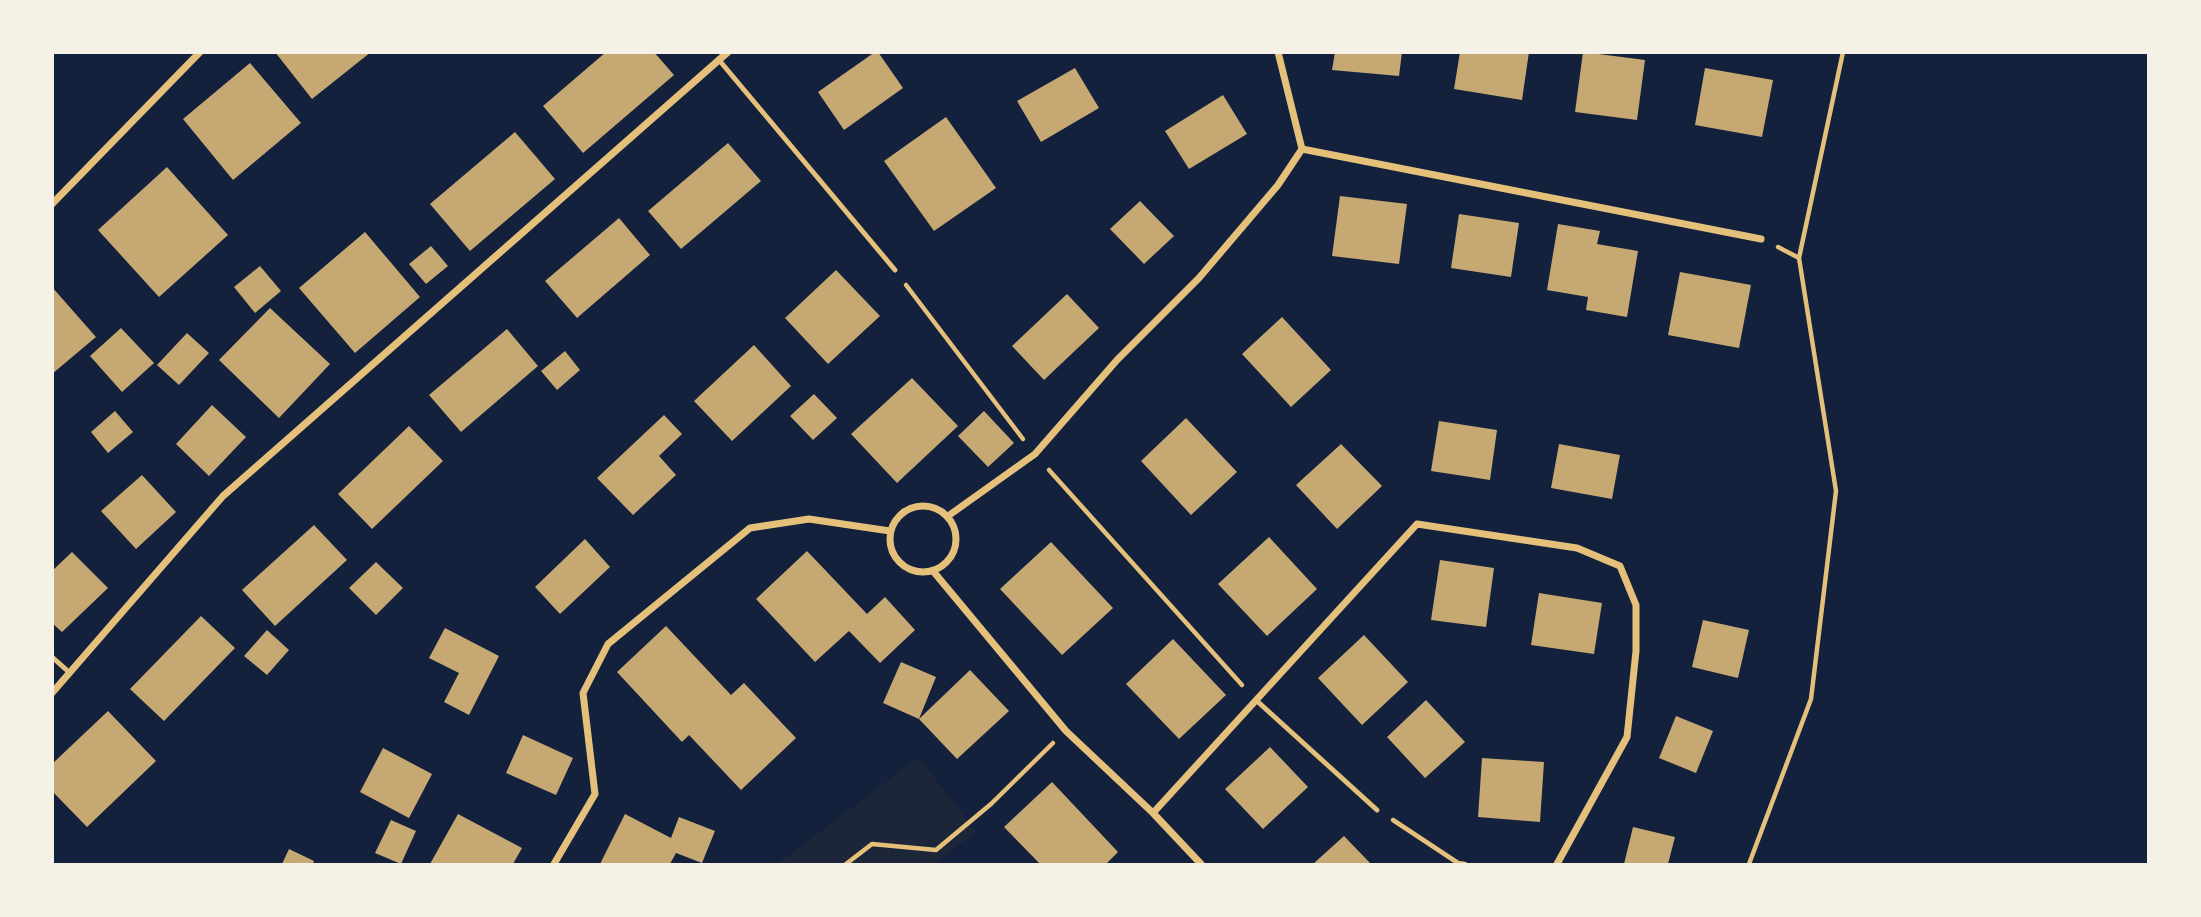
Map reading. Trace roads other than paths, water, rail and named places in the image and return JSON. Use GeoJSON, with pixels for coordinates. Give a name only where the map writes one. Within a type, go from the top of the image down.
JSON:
{"type":"FeatureCollection","features":[{"type":"Feature","properties":{"kind":"street"},"geometry":{"type":"LineString","coordinates":[[52,204],[200,52]]}},
{"type":"Feature","properties":{"kind":"street"},"geometry":{"type":"LineString","coordinates":[[52,694],[223,496],[728,52]]}},
{"type":"Feature","properties":{"kind":"street"},"geometry":{"type":"LineString","coordinates":[[948,516],[1035,454],[1117,360],[1199,278],[1278,185],[1302,149],[1279,52]]}},
{"type":"Feature","properties":{"kind":"street"},"geometry":{"type":"LineString","coordinates":[[1302,149],[1761,239]]}},
{"type":"Feature","properties":{"kind":"street"},"geometry":{"type":"LineString","coordinates":[[916,506],[933,506],[948,516],[956,528],[956,545],[948,562],[933,571],[916,572],[901,565],[893,554],[890,531],[897,516],[916,506]]}},
{"type":"Feature","properties":{"kind":"street"},"geometry":{"type":"LineString","coordinates":[[554,864],[595,794],[583,693],[608,645],[750,528],[809,519],[890,531]]}},
{"type":"Feature","properties":{"kind":"street"},"geometry":{"type":"LineString","coordinates":[[1153,813],[1417,524],[1577,548],[1620,566],[1636,606],[1636,651],[1627,737],[1557,864]]}},
{"type":"Feature","properties":{"kind":"street"},"geometry":{"type":"LineString","coordinates":[[933,571],[1066,731],[1153,813],[1201,864]]}},
{"type":"Feature","properties":{"kind":"lane"},"geometry":{"type":"LineString","coordinates":[[719,60],[895,270]]}},
{"type":"Feature","properties":{"kind":"lane"},"geometry":{"type":"LineString","coordinates":[[52,657],[70,673]]}},
{"type":"Feature","properties":{"kind":"lane"},"geometry":{"type":"LineString","coordinates":[[1257,701],[1377,810]]}}]}
